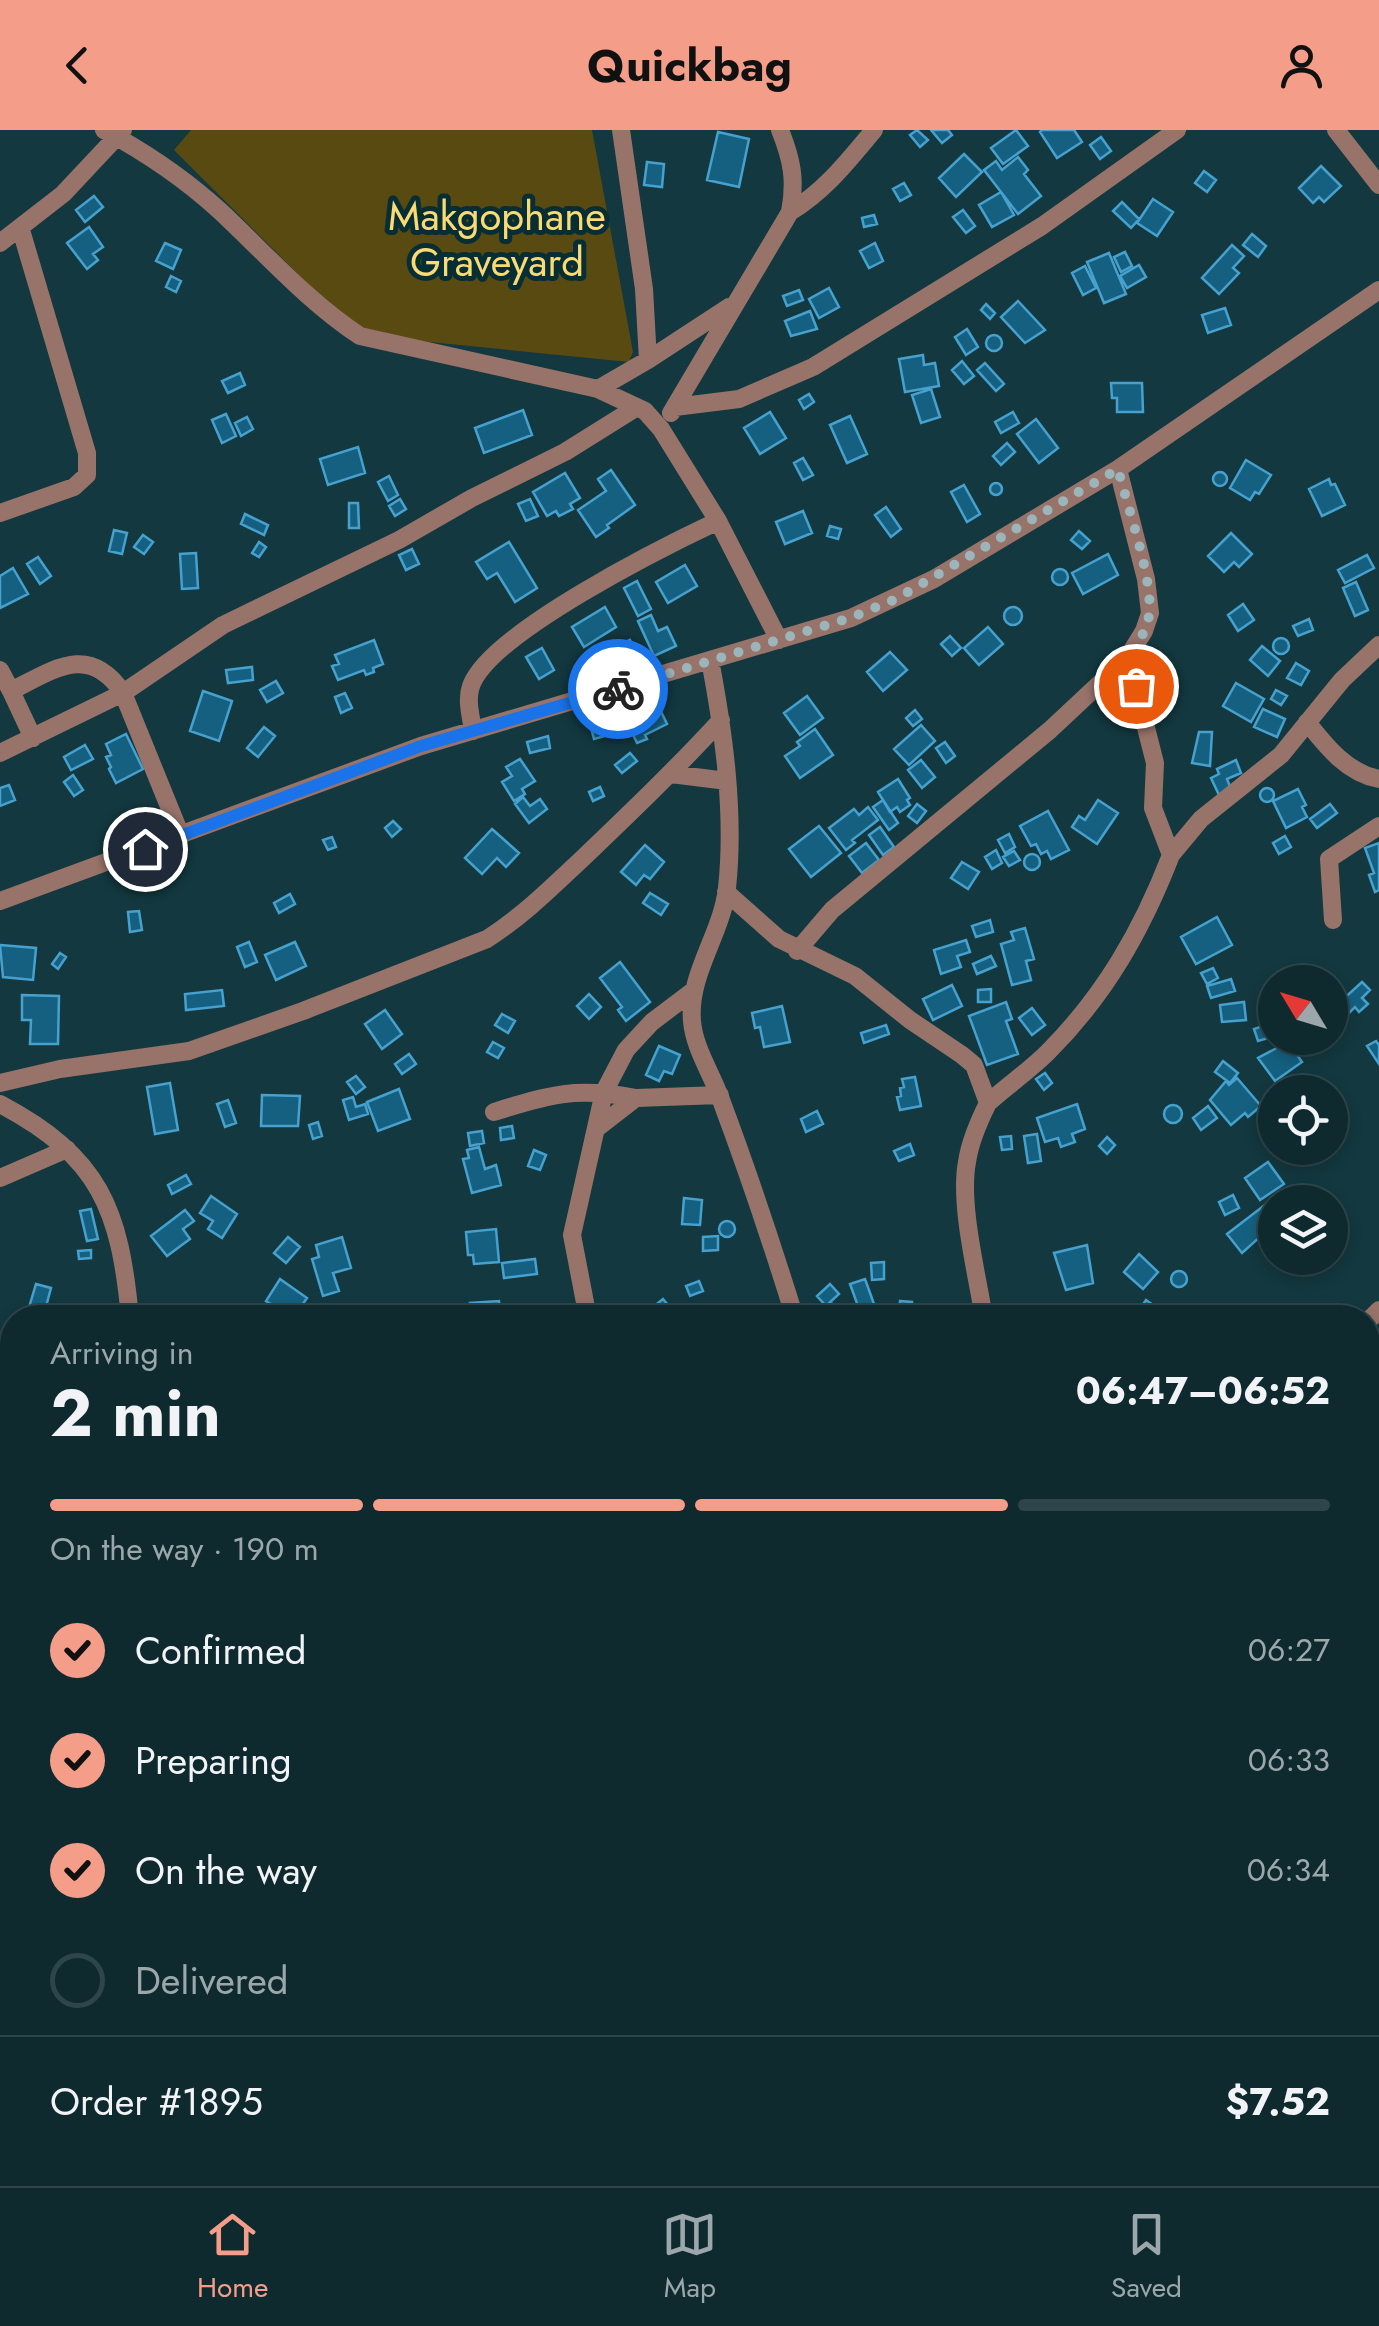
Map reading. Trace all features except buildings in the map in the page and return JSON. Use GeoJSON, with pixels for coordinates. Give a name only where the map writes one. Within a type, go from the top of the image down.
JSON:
{"type":"FeatureCollection","features":[{"type":"Feature","properties":{"kind":"street"},"geometry":{"type":"LineString","coordinates":[[621,130],[644,290],[648,360]]}},
{"type":"Feature","properties":{"kind":"street"},"geometry":{"type":"LineString","coordinates":[[661,429],[790,212],[795,183],[792,160],[780,130]]}},
{"type":"Feature","properties":{"kind":"street"},"geometry":{"type":"LineString","coordinates":[[790,212],[811,200],[842,170],[874,130]]}},
{"type":"Feature","properties":{"kind":"street"},"geometry":{"type":"LineString","coordinates":[[675,406],[740,399],[813,367],[1042,226],[1176,130]]}},
{"type":"Feature","properties":{"kind":"street"},"geometry":{"type":"LineString","coordinates":[[1336,130],[1379,186]]}},
{"type":"Feature","properties":{"kind":"street"},"geometry":{"type":"LineString","coordinates":[[0,244],[63,194],[115,132],[216,208],[334,320],[360,336],[598,389],[637,406],[661,429],[718,520],[779,640]]}},
{"type":"Feature","properties":{"kind":"street"},"geometry":{"type":"LineString","coordinates":[[0,513],[74,487],[87,474],[87,453],[20,230]]}},
{"type":"Feature","properties":{"kind":"street"},"geometry":{"type":"LineString","coordinates":[[0,901],[421,746],[779,640],[896,599],[1118,469],[1379,290]]}},
{"type":"Feature","properties":{"kind":"street"},"geometry":{"type":"LineString","coordinates":[[598,389],[734,304]]}},
{"type":"Feature","properties":{"kind":"street"},"geometry":{"type":"LineString","coordinates":[[0,753],[123,693],[223,625],[399,540],[565,452],[637,406]]}},
{"type":"Feature","properties":{"kind":"street"},"geometry":{"type":"LineString","coordinates":[[797,951],[832,910],[1050,730],[1128,657],[1144,632],[1150,613],[1146,578],[1118,469]]}},
{"type":"Feature","properties":{"kind":"street"},"geometry":{"type":"LineString","coordinates":[[472,731],[468,698],[472,683],[502,649],[589,587],[718,520]]}},
{"type":"Feature","properties":{"kind":"street"},"geometry":{"type":"LineString","coordinates":[[982,1305],[965,1173],[988,1103],[1050,1050],[1098,994],[1148,914],[1171,855],[1210,811],[1281,755],[1342,680],[1379,645]]}},
{"type":"Feature","properties":{"kind":"street"},"geometry":{"type":"LineString","coordinates":[[1128,657],[1152,742],[1153,808],[1171,855]]}},
{"type":"Feature","properties":{"kind":"street"},"geometry":{"type":"LineString","coordinates":[[710,660],[721,720],[726,781],[726,892],[694,991],[692,1020],[791,1305]]}},
{"type":"Feature","properties":{"kind":"street"},"geometry":{"type":"LineString","coordinates":[[10,692],[65,664],[89,664],[110,674],[123,693],[181,836]]}},
{"type":"Feature","properties":{"kind":"street"},"geometry":{"type":"LineString","coordinates":[[0,670],[32,738]]}},
{"type":"Feature","properties":{"kind":"street"},"geometry":{"type":"LineString","coordinates":[[0,1083],[60,1069],[188,1051],[303,1011],[487,938],[513,922],[671,774],[721,720]]}},
{"type":"Feature","properties":{"kind":"street"},"geometry":{"type":"LineString","coordinates":[[1307,722],[1338,758],[1379,780]]}},
{"type":"Feature","properties":{"kind":"street"},"geometry":{"type":"LineString","coordinates":[[671,774],[726,781]]}},
{"type":"Feature","properties":{"kind":"street"},"geometry":{"type":"LineString","coordinates":[[1333,920],[1329,859],[1379,826]]}},
{"type":"Feature","properties":{"kind":"street"},"geometry":{"type":"LineString","coordinates":[[726,892],[761,926],[797,951],[855,976],[974,1064],[988,1103]]}},
{"type":"Feature","properties":{"kind":"street"},"geometry":{"type":"LineString","coordinates":[[585,1305],[572,1235],[604,1092],[626,1050],[652,1022],[694,991]]}},
{"type":"Feature","properties":{"kind":"street"},"geometry":{"type":"LineString","coordinates":[[494,1112],[551,1094],[604,1092],[636,1098],[720,1095]]}},
{"type":"Feature","properties":{"kind":"street"},"geometry":{"type":"LineString","coordinates":[[596,1129],[636,1098]]}},
{"type":"Feature","properties":{"kind":"street"},"geometry":{"type":"LineString","coordinates":[[0,1104],[86,1166],[108,1206],[125,1259],[129,1305]]}},
{"type":"Feature","properties":{"kind":"street"},"geometry":{"type":"LineString","coordinates":[[0,1178],[66,1148]]}},
{"type":"Feature","properties":{"kind":"green space","name":"Makgophane Graveyard"},"geometry":{"type":"Polygon","coordinates":[[[191,130],[592,130],[633,352],[629,362],[359,335],[174,150],[191,130]]]}},
{"type":"Feature","properties":{"kind":"way so far"},"geometry":{"type":"LineString","coordinates":[[618,689],[850,618],[896,599],[1118,469],[1146,578],[1150,613],[1144,632],[1128,657],[1136,686]]}},
{"type":"Feature","properties":{"kind":"route"},"geometry":{"type":"LineString","coordinates":[[145,849],[421,746],[618,689]]}}]}
